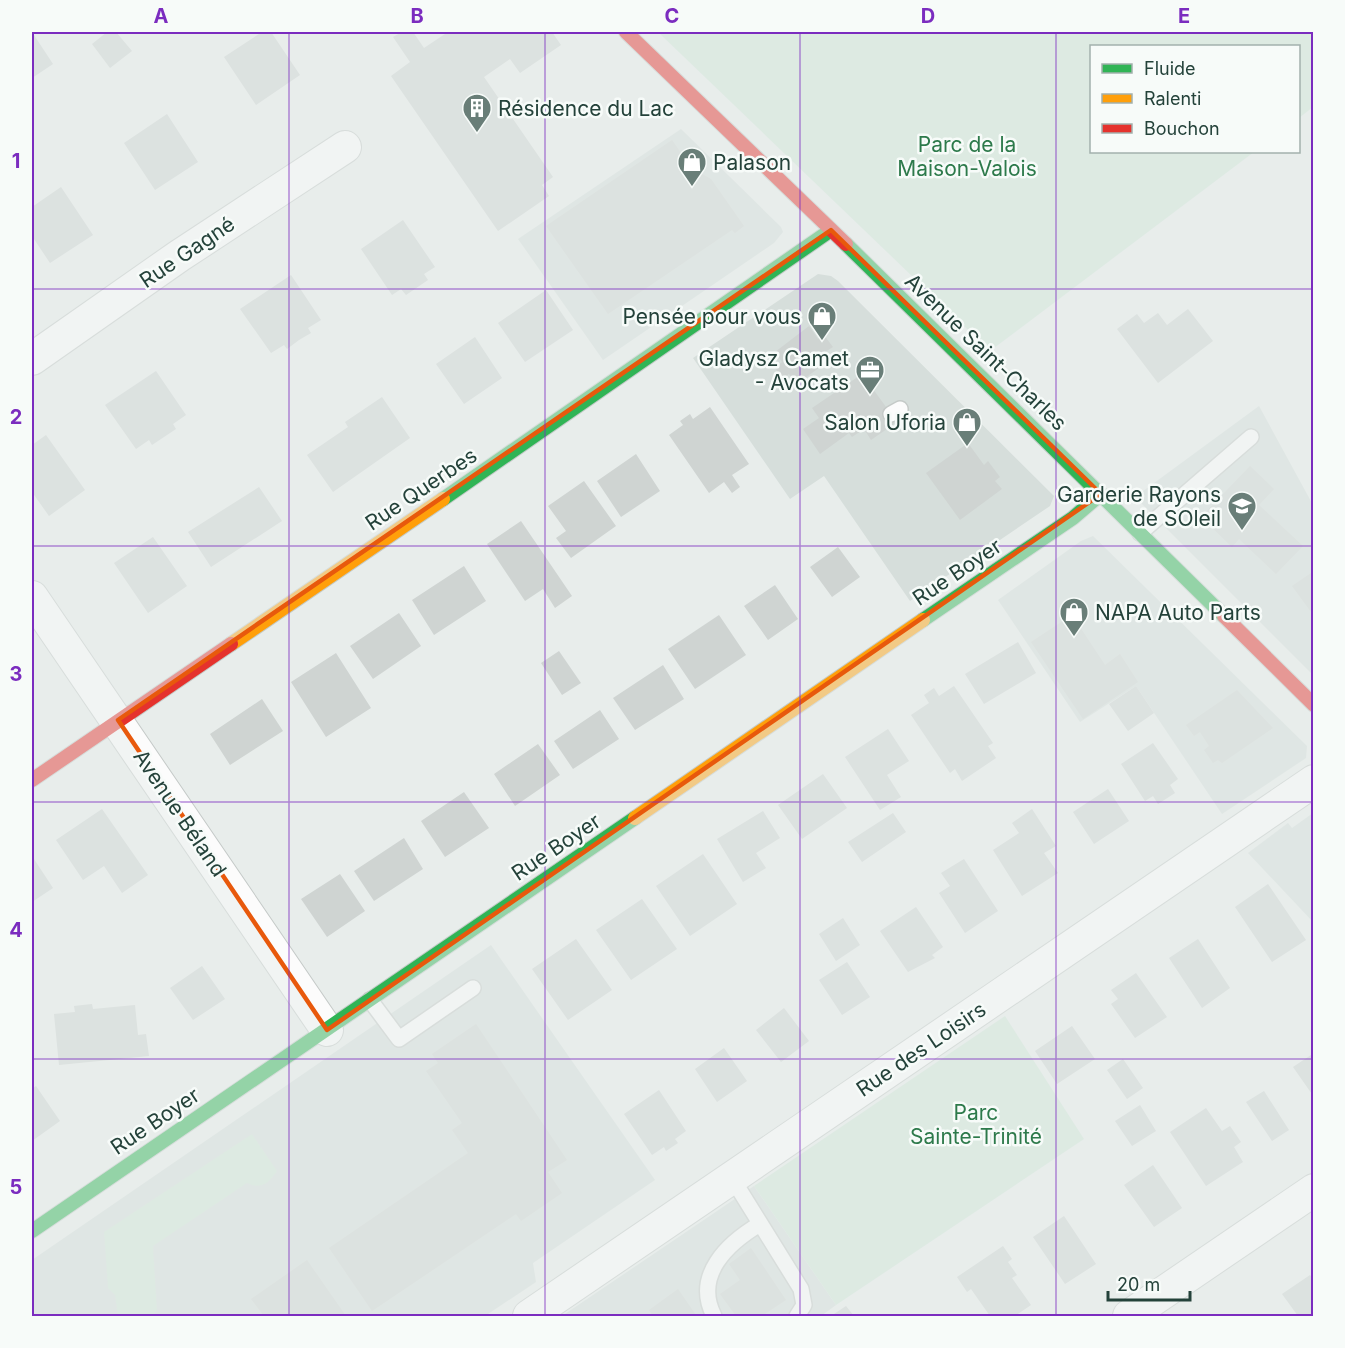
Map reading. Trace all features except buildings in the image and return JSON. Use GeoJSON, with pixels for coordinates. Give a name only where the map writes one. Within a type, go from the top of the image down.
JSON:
{"type":"FeatureCollection","features":[{"type":"Feature","properties":{"kind":"street","name":"Avenue Saint-Charles"},"geometry":{"type":"LineString","coordinates":[[626,32],[1101,494],[1314,705]]}},
{"type":"Feature","properties":{"kind":"street","name":"Rue Gagné"},"geometry":{"type":"LineString","coordinates":[[32,359],[179,256],[345,147]]}},
{"type":"Feature","properties":{"kind":"street","name":"Rue Querbes"},"geometry":{"type":"LineString","coordinates":[[32,780],[629,372],[831,230]]}},
{"type":"Feature","properties":{"kind":"street","name":"Rue Boyer"},"geometry":{"type":"LineString","coordinates":[[32,1231],[1073,518],[1101,494]]}},
{"type":"Feature","properties":{"kind":"street","name":"Avenue Béland"},"geometry":{"type":"LineString","coordinates":[[32,597],[118,720],[327,1030]]}},
{"type":"Feature","properties":{"kind":"street","name":"Rue des Loisirs"},"geometry":{"type":"LineString","coordinates":[[529,1317],[1314,781]]}},
{"type":"Feature","properties":{"kind":"street"},"geometry":{"type":"LineString","coordinates":[[1129,1317],[1314,1190]]}},
{"type":"Feature","properties":{"kind":"lane"},"geometry":{"type":"LineString","coordinates":[[1140,533],[1251,437]]}},
{"type":"Feature","properties":{"kind":"lane"},"geometry":{"type":"LineString","coordinates":[[370,1000],[399,1039],[473,988]]}},
{"type":"Feature","properties":{"kind":"lane"},"geometry":{"type":"LineString","coordinates":[[732,1178],[801,1289],[804,1305],[797,1317]]}},
{"type":"Feature","properties":{"kind":"lane"},"geometry":{"type":"LineString","coordinates":[[714,1317],[708,1297],[716,1261],[736,1238],[760,1224]]}},
{"type":"Feature","properties":{"kind":"highlighted area"},"geometry":{"type":"Polygon","coordinates":[[[831,230],[1101,494],[327,1030],[118,720],[831,230]]]}},
{"type":"Feature","properties":{"kind":"shaded area"},"geometry":{"type":"Polygon","coordinates":[[[681,129],[781,227],[783,232],[774,243],[603,360],[518,239],[681,129]]]}},
{"type":"Feature","properties":{"kind":"shaded area"},"geometry":{"type":"Polygon","coordinates":[[[818,274],[831,276],[838,281],[1054,496],[1050,506],[910,601],[824,476],[790,499],[693,358],[818,274]]]}},
{"type":"Feature","properties":{"kind":"shaded area","name":"Garderie Rayons de SOleil"},"geometry":{"type":"Polygon","coordinates":[[[1259,406],[1313,505],[1313,675],[1135,497],[1259,406]]]}},
{"type":"Feature","properties":{"kind":"shaded area"},"geometry":{"type":"Polygon","coordinates":[[[1093,536],[1307,746],[1306,758],[1222,814],[1136,686],[1080,722],[998,600],[1081,541],[1093,536]]]}},
{"type":"Feature","properties":{"kind":"shaded area"},"geometry":{"type":"Polygon","coordinates":[[[1313,813],[1313,922],[1248,853],[1288,823],[1292,828],[1313,813]]]}},
{"type":"Feature","properties":{"kind":"shaded area"},"geometry":{"type":"Polygon","coordinates":[[[491,945],[655,1180],[533,1263],[536,1282],[485,1316],[32,1316],[32,1260],[491,945]]]}},
{"type":"Feature","properties":{"kind":"shaded area"},"geometry":{"type":"Polygon","coordinates":[[[754,1186],[836,1305],[821,1316],[562,1316],[754,1186]]]}},
{"type":"Feature","properties":{"kind":"green space","name":"Parc de la Maison-Valois"},"geometry":{"type":"Polygon","coordinates":[[[658,32],[1313,32],[1313,107],[1300,117],[1300,45],[1090,45],[1090,153],[1253,153],[990,351],[658,32]]]}},
{"type":"Feature","properties":{"kind":"green space","name":"Parc Sainte-Trinité"},"geometry":{"type":"Polygon","coordinates":[[[1005,1016],[1084,1139],[836,1305],[754,1186],[1005,1016]]]}},
{"type":"Feature","properties":{"kind":"green space"},"geometry":{"type":"Polygon","coordinates":[[[252,1134],[277,1171],[264,1184],[256,1186],[247,1183],[153,1246],[157,1310],[152,1316],[118,1316],[115,1295],[108,1288],[104,1232],[252,1134]]]}},
{"type":"Feature","properties":{"kind":"traffic: fast"},"geometry":{"type":"LineString","coordinates":[[443,499],[831,230]]}},
{"type":"Feature","properties":{"kind":"traffic: fast"},"geometry":{"type":"LineString","coordinates":[[846,244],[1224,616]]}},
{"type":"Feature","properties":{"kind":"traffic: fast"},"geometry":{"type":"LineString","coordinates":[[923,620],[1073,518],[1101,494]]}},
{"type":"Feature","properties":{"kind":"traffic: fast"},"geometry":{"type":"LineString","coordinates":[[32,1231],[635,818]]}},
{"type":"Feature","properties":{"kind":"traffic: slow"},"geometry":{"type":"LineString","coordinates":[[231,644],[443,499]]}},
{"type":"Feature","properties":{"kind":"traffic: slow"},"geometry":{"type":"LineString","coordinates":[[635,818],[923,620]]}},
{"type":"Feature","properties":{"kind":"traffic: jam"},"geometry":{"type":"LineString","coordinates":[[626,32],[846,244]]}},
{"type":"Feature","properties":{"kind":"traffic: jam"},"geometry":{"type":"LineString","coordinates":[[1224,616],[1314,705]]}},
{"type":"Feature","properties":{"kind":"traffic: jam"},"geometry":{"type":"LineString","coordinates":[[32,780],[231,644]]}},
{"type":"Feature","properties":{"kind":"place","name":"Résidence du Lac"},"geometry":{"type":"Point","coordinates":[477,134]}},
{"type":"Feature","properties":{"kind":"place","name":"Palason"},"geometry":{"type":"Point","coordinates":[692,188]}},
{"type":"Feature","properties":{"kind":"place","name":"Pensée pour vous"},"geometry":{"type":"Point","coordinates":[822,342]}},
{"type":"Feature","properties":{"kind":"place","name":"Gladysz Camet - Avocats"},"geometry":{"type":"Point","coordinates":[870,396]}},
{"type":"Feature","properties":{"kind":"place","name":"Salon Uforia"},"geometry":{"type":"Point","coordinates":[967,448]}},
{"type":"Feature","properties":{"kind":"place","name":"Garderie Rayons de SOleil"},"geometry":{"type":"Point","coordinates":[1242,532]}},
{"type":"Feature","properties":{"kind":"place","name":"NAPA Auto Parts"},"geometry":{"type":"Point","coordinates":[1074,638]}}]}
